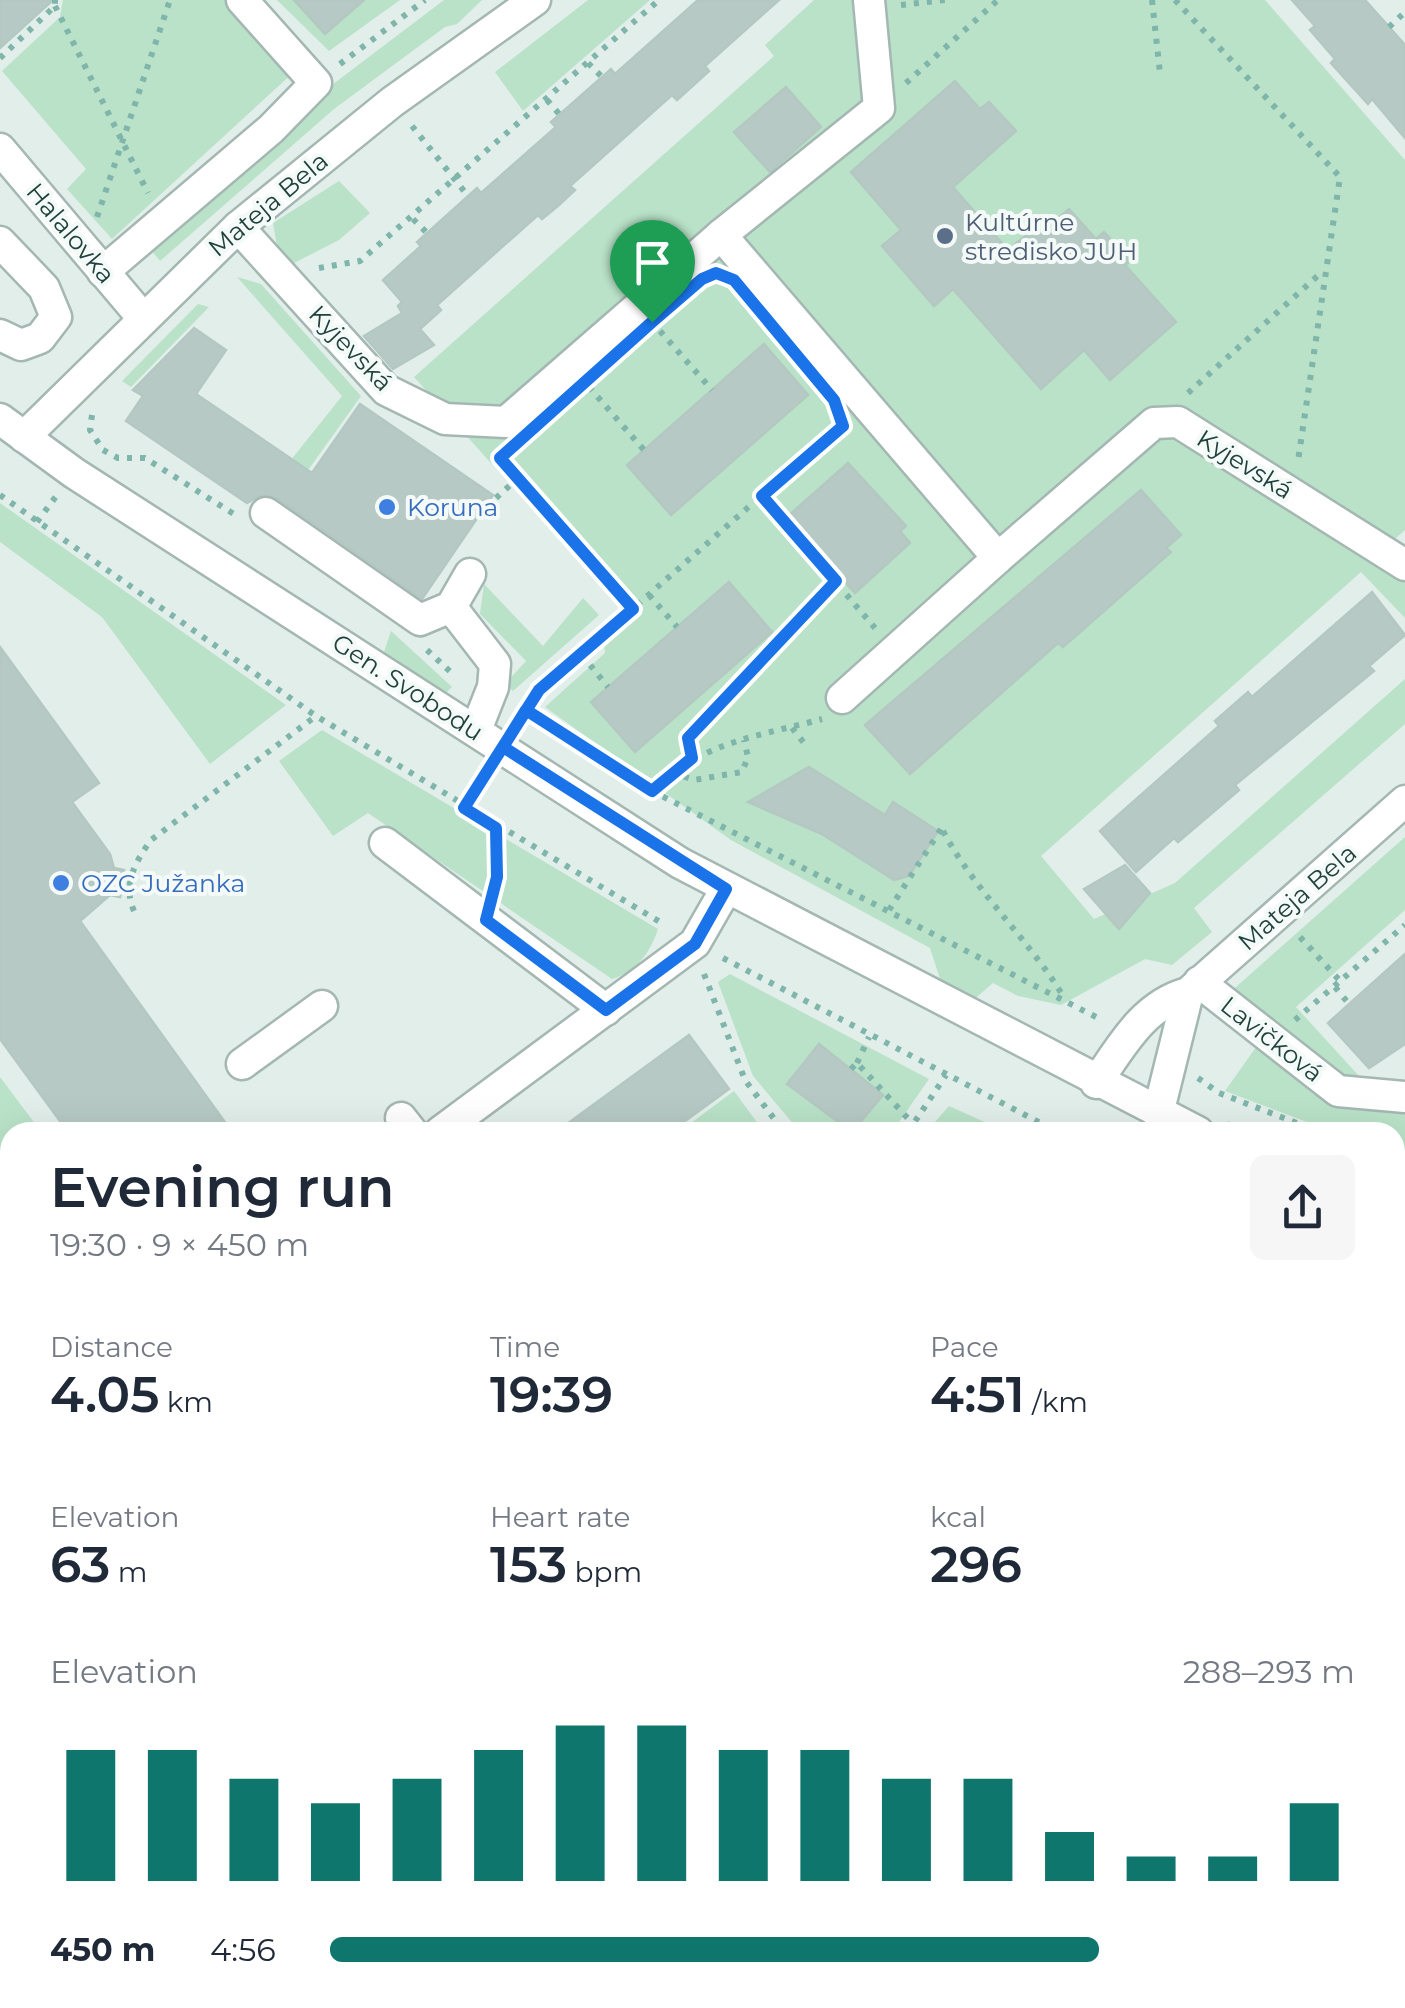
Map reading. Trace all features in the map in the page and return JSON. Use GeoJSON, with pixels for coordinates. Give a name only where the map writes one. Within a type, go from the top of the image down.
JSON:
{"type":"FeatureCollection","features":[{"type":"Feature","properties":{"kind":"street"},"geometry":{"type":"LineString","coordinates":[[103,272],[271,128],[316,83],[242,0]]}},
{"type":"Feature","properties":{"kind":"street","name":"Mateja Bela"},"geometry":{"type":"LineString","coordinates":[[12,428],[142,317],[238,227],[392,102],[535,0]]}},
{"type":"Feature","properties":{"kind":"street"},"geometry":{"type":"LineString","coordinates":[[869,4],[879,108]]}},
{"type":"Feature","properties":{"kind":"street","name":"Kyjevská"},"geometry":{"type":"LineString","coordinates":[[238,227],[386,390],[445,418],[506,422],[721,235],[879,108]]}},
{"type":"Feature","properties":{"kind":"street","name":"Halalovka"},"geometry":{"type":"LineString","coordinates":[[0,148],[142,317]]}},
{"type":"Feature","properties":{"kind":"street"},"geometry":{"type":"LineString","coordinates":[[721,235],[998,558]]}},
{"type":"Feature","properties":{"kind":"street"},"geometry":{"type":"LineString","coordinates":[[0,242],[44,288],[56,317],[40,338],[20,345],[0,335]]}},
{"type":"Feature","properties":{"kind":"street","name":"Kyjevská"},"geometry":{"type":"LineString","coordinates":[[1154,424],[1178,422],[1405,565]]}},
{"type":"Feature","properties":{"kind":"street"},"geometry":{"type":"LineString","coordinates":[[833,708],[998,558],[1154,424]]}},
{"type":"Feature","properties":{"kind":"street","name":"Gen. Svobodu"},"geometry":{"type":"LineString","coordinates":[[12,428],[726,889],[1176,1122]]}},
{"type":"Feature","properties":{"kind":"street"},"geometry":{"type":"LineString","coordinates":[[266,513],[420,620],[450,606],[470,574]]}},
{"type":"Feature","properties":{"kind":"street"},"geometry":{"type":"LineString","coordinates":[[450,606],[494,664],[493,687],[476,730]]}},
{"type":"Feature","properties":{"kind":"street","name":"Mateja Bela"},"geometry":{"type":"LineString","coordinates":[[1096,1083],[1150,1012],[1168,998],[1194,987],[1405,801]]}},
{"type":"Feature","properties":{"kind":"street"},"geometry":{"type":"LineString","coordinates":[[385,843],[606,1010]]}},
{"type":"Feature","properties":{"kind":"street"},"geometry":{"type":"LineString","coordinates":[[454,1122],[695,944],[726,889]]}},
{"type":"Feature","properties":{"kind":"street"},"geometry":{"type":"LineString","coordinates":[[1158,1114],[1194,987]]}},
{"type":"Feature","properties":{"kind":"street","name":"Lavičková"},"geometry":{"type":"LineString","coordinates":[[1194,987],[1338,1091],[1405,1098]]}},
{"type":"Feature","properties":{"kind":"street"},"geometry":{"type":"LineString","coordinates":[[242,1064],[322,1006]]}},
{"type":"Feature","properties":{"kind":"path"},"geometry":{"type":"LineString","coordinates":[[122,138],[170,0]]}},
{"type":"Feature","properties":{"kind":"path"},"geometry":{"type":"LineString","coordinates":[[316,83],[425,0]]}},
{"type":"Feature","properties":{"kind":"path"},"geometry":{"type":"LineString","coordinates":[[281,275],[360,260],[413,219],[659,0]]}},
{"type":"Feature","properties":{"kind":"path"},"geometry":{"type":"LineString","coordinates":[[869,4],[945,0]]}},
{"type":"Feature","properties":{"kind":"path"},"geometry":{"type":"LineString","coordinates":[[879,108],[998,0]]}},
{"type":"Feature","properties":{"kind":"path"},"geometry":{"type":"LineString","coordinates":[[1152,0],[1160,72]]}},
{"type":"Feature","properties":{"kind":"path"},"geometry":{"type":"LineString","coordinates":[[1175,0],[1340,177],[1293,495]]}},
{"type":"Feature","properties":{"kind":"path"},"geometry":{"type":"LineString","coordinates":[[0,58],[55,3],[161,221]]}},
{"type":"Feature","properties":{"kind":"path"},"geometry":{"type":"LineString","coordinates":[[1389,27],[1405,12]]}},
{"type":"Feature","properties":{"kind":"path"},"geometry":{"type":"LineString","coordinates":[[588,62],[602,78]]}},
{"type":"Feature","properties":{"kind":"path"},"geometry":{"type":"LineString","coordinates":[[547,100],[560,115]]}},
{"type":"Feature","properties":{"kind":"path"},"geometry":{"type":"LineString","coordinates":[[392,102],[468,196]]}},
{"type":"Feature","properties":{"kind":"path"},"geometry":{"type":"LineString","coordinates":[[413,219],[426,233]]}},
{"type":"Feature","properties":{"kind":"path"},"geometry":{"type":"LineString","coordinates":[[1154,424],[1324,270]]}},
{"type":"Feature","properties":{"kind":"path"},"geometry":{"type":"LineString","coordinates":[[652,322],[712,390]]}},
{"type":"Feature","properties":{"kind":"path"},"geometry":{"type":"LineString","coordinates":[[572,393],[585,382],[644,450]]}},
{"type":"Feature","properties":{"kind":"path"},"geometry":{"type":"LineString","coordinates":[[464,808],[539,690],[843,426],[838,413]]}},
{"type":"Feature","properties":{"kind":"path"},"geometry":{"type":"LineString","coordinates":[[500,458],[510,448]]}},
{"type":"Feature","properties":{"kind":"path"},"geometry":{"type":"LineString","coordinates":[[492,450],[633,609]]}},
{"type":"Feature","properties":{"kind":"path"},"geometry":{"type":"LineString","coordinates":[[496,498],[518,478]]}},
{"type":"Feature","properties":{"kind":"path"},"geometry":{"type":"LineString","coordinates":[[0,494],[316,716],[496,828],[695,944],[1039,1122]]}},
{"type":"Feature","properties":{"kind":"path"},"geometry":{"type":"LineString","coordinates":[[762,496],[865,616]]}},
{"type":"Feature","properties":{"kind":"path"},"geometry":{"type":"LineString","coordinates":[[692,758],[688,738],[836,581]]}},
{"type":"Feature","properties":{"kind":"path"},"geometry":{"type":"LineString","coordinates":[[649,596],[677,627]]}},
{"type":"Feature","properties":{"kind":"path"},"geometry":{"type":"LineString","coordinates":[[582,655],[608,687]]}},
{"type":"Feature","properties":{"kind":"path"},"geometry":{"type":"LineString","coordinates":[[652,791],[692,758],[792,728],[833,708]]}},
{"type":"Feature","properties":{"kind":"path"},"geometry":{"type":"LineString","coordinates":[[526,710],[652,791],[1066,1000],[1129,1036]]}},
{"type":"Feature","properties":{"kind":"path"},"geometry":{"type":"LineString","coordinates":[[134,911],[130,884],[136,861],[151,840],[316,716]]}},
{"type":"Feature","properties":{"kind":"path"},"geometry":{"type":"LineString","coordinates":[[792,728],[808,748]]}},
{"type":"Feature","properties":{"kind":"path"},"geometry":{"type":"LineString","coordinates":[[674,774],[694,780],[742,772],[746,769],[744,740]]}},
{"type":"Feature","properties":{"kind":"path"},"geometry":{"type":"LineString","coordinates":[[486,920],[497,877],[496,828]]}},
{"type":"Feature","properties":{"kind":"path"},"geometry":{"type":"LineString","coordinates":[[888,910],[942,829],[987,901],[1042,960],[1066,1000]]}},
{"type":"Feature","properties":{"kind":"path"},"geometry":{"type":"LineString","coordinates":[[1279,913],[1338,984],[1349,1004]]}},
{"type":"Feature","properties":{"kind":"path"},"geometry":{"type":"LineString","coordinates":[[1271,1040],[1405,925]]}},
{"type":"Feature","properties":{"kind":"path"},"geometry":{"type":"LineString","coordinates":[[695,944],[745,1080],[776,1122]]}},
{"type":"Feature","properties":{"kind":"path"},"geometry":{"type":"LineString","coordinates":[[869,1037],[854,1066],[911,1122]]}},
{"type":"Feature","properties":{"kind":"path"},"geometry":{"type":"LineString","coordinates":[[1171,1059],[1220,1093],[1294,1122]]}},
{"type":"Feature","properties":{"kind":"path"},"geometry":{"type":"LineString","coordinates":[[916,1122],[946,1074]]}},
{"type":"Feature","properties":{"kind":"green space"},"geometry":{"type":"Polygon","coordinates":[[[63,0],[231,0],[296,70],[112,239],[67,189],[86,169],[2,71],[60,17],[63,0]]]}},
{"type":"Feature","properties":{"kind":"green space"},"geometry":{"type":"Polygon","coordinates":[[[277,0],[400,0],[329,51],[277,0]]]}},
{"type":"Feature","properties":{"kind":"green space"},"geometry":{"type":"Polygon","coordinates":[[[444,0],[482,0],[457,24],[445,27],[334,109],[160,261],[147,245],[320,94],[444,0]]]}},
{"type":"Feature","properties":{"kind":"green space"},"geometry":{"type":"Polygon","coordinates":[[[588,0],[650,0],[523,111],[495,72],[588,0]]]}},
{"type":"Feature","properties":{"kind":"green space"},"geometry":{"type":"Polygon","coordinates":[[[814,0],[1265,0],[1405,160],[1405,530],[1369,562],[1405,583],[1405,618],[1361,572],[1041,856],[1094,919],[1175,883],[1405,679],[1405,724],[1194,908],[1212,932],[1172,965],[1145,959],[1061,1005],[1018,996],[993,983],[971,1002],[941,982],[930,948],[731,840],[545,707],[605,653],[604,643],[631,620],[414,377],[774,56],[765,45],[814,0]]]}},
{"type":"Feature","properties":{"kind":"green space"},"geometry":{"type":"Polygon","coordinates":[[[339,181],[370,213],[339,240],[292,264],[278,252],[273,223],[339,181]]]}},
{"type":"Feature","properties":{"kind":"green space"},"geometry":{"type":"Polygon","coordinates":[[[237,277],[261,284],[361,396],[281,508],[263,495],[342,396],[237,277]]]}},
{"type":"Feature","properties":{"kind":"green space"},"geometry":{"type":"Polygon","coordinates":[[[198,304],[209,307],[131,387],[122,381],[198,304]]]}},
{"type":"Feature","properties":{"kind":"green space"},"geometry":{"type":"Polygon","coordinates":[[[0,503],[286,705],[210,764],[102,617],[0,542],[0,503]]]}},
{"type":"Feature","properties":{"kind":"green space"},"geometry":{"type":"Polygon","coordinates":[[[484,584],[543,646],[583,598],[599,615],[513,691],[505,684],[526,661],[480,614],[484,584]]]}},
{"type":"Feature","properties":{"kind":"green space"},"geometry":{"type":"Polygon","coordinates":[[[391,631],[452,687],[446,693],[384,652],[391,631]]]}},
{"type":"Feature","properties":{"kind":"green space"},"geometry":{"type":"Polygon","coordinates":[[[322,730],[658,929],[647,953],[629,971],[612,979],[368,813],[333,836],[279,761],[322,730]]]}},
{"type":"Feature","properties":{"kind":"green space"},"geometry":{"type":"Polygon","coordinates":[[[1405,837],[1405,910],[1296,1007],[1369,1087],[1344,1083],[1228,994],[1405,837]]]}},
{"type":"Feature","properties":{"kind":"green space"},"geometry":{"type":"Polygon","coordinates":[[[730,974],[929,1079],[899,1122],[792,1122],[753,1076],[718,982],[730,974]]]}},
{"type":"Feature","properties":{"kind":"green space"},"geometry":{"type":"Polygon","coordinates":[[[1259,1043],[1405,1104],[1405,1122],[1307,1122],[1225,1091],[1259,1043]]]}},
{"type":"Feature","properties":{"kind":"green space"},"geometry":{"type":"Polygon","coordinates":[[[0,1077],[34,1122],[0,1122],[0,1077]]]}},
{"type":"Feature","properties":{"kind":"green space"},"geometry":{"type":"Polygon","coordinates":[[[734,1091],[757,1122],[692,1122],[734,1091]]]}},
{"type":"Feature","properties":{"kind":"green space"},"geometry":{"type":"Polygon","coordinates":[[[949,1106],[985,1122],[935,1122],[949,1106]]]}},
{"type":"Feature","properties":{"kind":"building"},"geometry":{"type":"Polygon","coordinates":[[[0,0],[53,0],[0,48],[0,0]]]}},
{"type":"Feature","properties":{"kind":"building"},"geometry":{"type":"Polygon","coordinates":[[[294,0],[364,0],[325,34],[294,0]]]}},
{"type":"Feature","properties":{"kind":"building"},"geometry":{"type":"Polygon","coordinates":[[[698,0],[779,0],[705,66],[709,71],[677,100],[672,95],[570,186],[575,190],[559,205],[542,219],[538,215],[437,305],[441,310],[420,329],[434,345],[393,369],[364,336],[402,313],[398,306],[402,302],[383,280],[421,246],[417,242],[477,188],[481,193],[556,127],[551,122],[611,69],[615,74],[698,0]]]}},
{"type":"Feature","properties":{"kind":"building"},"geometry":{"type":"Polygon","coordinates":[[[1292,0],[1365,0],[1405,45],[1405,138],[1372,99],[1368,104],[1331,63],[1335,59],[1310,30],[1315,26],[1292,0]]]}},
{"type":"Feature","properties":{"kind":"building","name":"Kultúrne stredisko JUH"},"geometry":{"type":"Polygon","coordinates":[[[955,81],[980,109],[989,102],[1016,131],[953,187],[1008,250],[1034,229],[1040,234],[1069,209],[1096,239],[1104,232],[1130,261],[1125,265],[1176,322],[1110,380],[1084,350],[1041,389],[953,289],[934,306],[882,246],[901,230],[851,172],[955,81]]]}},
{"type":"Feature","properties":{"kind":"building"},"geometry":{"type":"Polygon","coordinates":[[[786,87],[821,127],[770,172],[734,132],[786,87]]]}},
{"type":"Feature","properties":{"kind":"building","name":"Koruna"},"geometry":{"type":"Polygon","coordinates":[[[194,328],[226,350],[196,394],[312,473],[360,404],[493,495],[422,599],[277,498],[259,496],[247,503],[126,421],[143,396],[133,390],[194,328]]]}},
{"type":"Feature","properties":{"kind":"building"},"geometry":{"type":"Polygon","coordinates":[[[764,344],[808,395],[671,515],[627,465],[764,344]]]}},
{"type":"Feature","properties":{"kind":"building"},"geometry":{"type":"Polygon","coordinates":[[[848,463],[906,526],[900,531],[910,543],[855,593],[787,517],[848,463]]]}},
{"type":"Feature","properties":{"kind":"building"},"geometry":{"type":"Polygon","coordinates":[[[1141,490],[1181,535],[1166,548],[1171,552],[1063,647],[1058,643],[910,774],[865,725],[1141,490]]]}},
{"type":"Feature","properties":{"kind":"building"},"geometry":{"type":"Polygon","coordinates":[[[729,582],[772,632],[635,752],[591,702],[729,582]]]}},
{"type":"Feature","properties":{"kind":"building"},"geometry":{"type":"Polygon","coordinates":[[[1372,592],[1405,635],[1369,666],[1374,671],[1235,785],[1239,790],[1136,872],[1100,831],[1219,726],[1215,721],[1248,692],[1252,697],[1372,592]]]}},
{"type":"Feature","properties":{"kind":"building","name":"OZC Južanka"},"geometry":{"type":"Polygon","coordinates":[[[0,647],[99,783],[72,802],[110,854],[114,868],[124,870],[120,897],[110,895],[80,921],[225,1122],[61,1122],[0,1039],[0,647]]]}},
{"type":"Feature","properties":{"kind":"building"},"geometry":{"type":"Polygon","coordinates":[[[809,767],[885,815],[893,802],[938,831],[909,876],[894,880],[822,834],[748,802],[809,767]]]}},
{"type":"Feature","properties":{"kind":"building"},"geometry":{"type":"Polygon","coordinates":[[[1125,865],[1150,893],[1119,929],[1084,889],[1125,865]]]}},
{"type":"Feature","properties":{"kind":"building"},"geometry":{"type":"Polygon","coordinates":[[[1405,954],[1405,1044],[1369,1068],[1328,1023],[1405,954]]]}},
{"type":"Feature","properties":{"kind":"building"},"geometry":{"type":"Polygon","coordinates":[[[689,1035],[729,1089],[684,1122],[570,1122],[689,1035]]]}},
{"type":"Feature","properties":{"kind":"building"},"geometry":{"type":"Polygon","coordinates":[[[819,1044],[883,1095],[860,1122],[838,1122],[787,1084],[819,1044]]]}},
{"type":"Feature","properties":{"kind":"place","name":"Kultúrne stredisko JUH"},"geometry":{"type":"Point","coordinates":[945,236]}},
{"type":"Feature","properties":{"kind":"place","name":"Koruna"},"geometry":{"type":"Point","coordinates":[387,507]}},
{"type":"Feature","properties":{"kind":"place","name":"OZC Južanka"},"geometry":{"type":"Point","coordinates":[61,883]}},
{"type":"Feature","properties":{"kind":"route"},"geometry":{"type":"LineString","coordinates":[[652,322],[500,458],[633,609],[539,690],[526,710],[464,808],[496,828],[497,877],[486,920],[606,1010],[695,944],[726,889],[503,747],[526,710],[652,791],[692,758],[688,738],[836,581],[762,496],[843,426],[834,400],[734,280],[716,273],[702,279],[652,322]]}}]}
